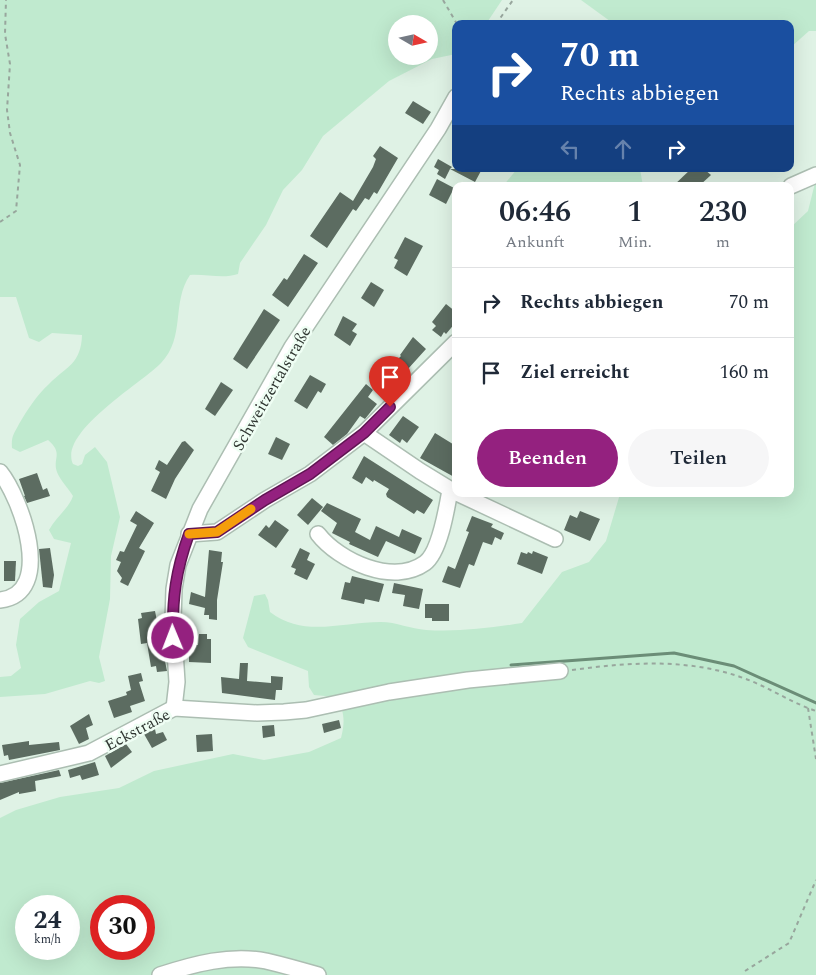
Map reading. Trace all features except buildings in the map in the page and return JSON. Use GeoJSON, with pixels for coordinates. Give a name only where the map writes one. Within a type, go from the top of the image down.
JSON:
{"type":"FeatureCollection","features":[{"type":"Feature","properties":{"kind":"street","name":"Schweitzertalstraße"},"geometry":{"type":"LineString","coordinates":[[174,708],[177,682],[174,647],[174,589],[178,565],[200,510],[292,347],[438,129],[452,104]]}},
{"type":"Feature","properties":{"kind":"street"},"geometry":{"type":"LineString","coordinates":[[794,185],[816,175]]}},
{"type":"Feature","properties":{"kind":"street"},"geometry":{"type":"LineString","coordinates":[[189,534],[217,532],[265,500],[310,474],[364,433],[452,346]]}},
{"type":"Feature","properties":{"kind":"street"},"geometry":{"type":"LineString","coordinates":[[364,433],[452,490]]}},
{"type":"Feature","properties":{"kind":"street"},"geometry":{"type":"LineString","coordinates":[[0,472],[18,500],[24,524],[29,568],[23,590],[15,596],[0,600]]}},
{"type":"Feature","properties":{"kind":"street"},"geometry":{"type":"LineString","coordinates":[[318,534],[336,552],[367,568],[402,570],[416,567],[426,562],[432,553],[453,497]]}},
{"type":"Feature","properties":{"kind":"street"},"geometry":{"type":"LineString","coordinates":[[466,497],[555,539]]}},
{"type":"Feature","properties":{"kind":"street","name":"Eckstraße"},"geometry":{"type":"LineString","coordinates":[[0,774],[89,753],[174,708],[257,713],[306,710],[388,692],[459,681],[560,671]]}},
{"type":"Feature","properties":{"kind":"street"},"geometry":{"type":"LineString","coordinates":[[160,975],[215,960],[239,959],[265,961],[318,975]]}},
{"type":"Feature","properties":{"kind":"path"},"geometry":{"type":"LineString","coordinates":[[0,222],[16,211],[20,186],[20,165],[10,133],[7,110],[10,64],[5,34],[6,0]]}},
{"type":"Feature","properties":{"kind":"path"},"geometry":{"type":"LineString","coordinates":[[443,0],[455,20]]}},
{"type":"Feature","properties":{"kind":"path"},"geometry":{"type":"LineString","coordinates":[[499,20],[513,0]]}},
{"type":"Feature","properties":{"kind":"path"},"geometry":{"type":"LineString","coordinates":[[560,671],[617,664],[679,664],[719,670],[747,679],[816,710]]}},
{"type":"Feature","properties":{"kind":"path"},"geometry":{"type":"LineString","coordinates":[[808,708],[816,759]]}},
{"type":"Feature","properties":{"kind":"path"},"geometry":{"type":"LineString","coordinates":[[745,971],[790,943],[816,880]]}},
{"type":"Feature","properties":{"kind":"green space"},"geometry":{"type":"Polygon","coordinates":[[[0,0],[502,0],[489,20],[452,20],[452,55],[438,58],[438,15],[388,15],[388,65],[420,65],[389,81],[323,136],[302,170],[283,190],[266,225],[240,263],[238,274],[221,276],[190,275],[181,297],[176,331],[169,353],[151,372],[89,423],[78,438],[72,451],[73,464],[78,466],[82,464],[85,455],[95,447],[107,462],[120,517],[111,556],[110,599],[99,657],[105,681],[99,683],[90,681],[45,694],[0,697],[0,677],[11,676],[21,668],[16,645],[20,619],[39,602],[59,591],[71,543],[54,539],[49,530],[69,505],[73,496],[57,472],[57,453],[53,445],[48,440],[20,452],[12,448],[12,438],[36,398],[76,359],[82,335],[52,333],[39,342],[29,338],[16,297],[0,297],[0,0]]]}},
{"type":"Feature","properties":{"kind":"green space"},"geometry":{"type":"Polygon","coordinates":[[[581,0],[816,0],[816,31],[809,31],[794,44],[794,20],[608,20],[581,0]]]}},
{"type":"Feature","properties":{"kind":"green space"},"geometry":{"type":"Polygon","coordinates":[[[515,172],[641,172],[642,182],[506,182],[515,172]]]}},
{"type":"Feature","properties":{"kind":"green space"},"geometry":{"type":"Polygon","coordinates":[[[816,179],[816,975],[0,975],[0,818],[16,810],[60,797],[119,788],[154,771],[233,754],[264,760],[309,752],[341,738],[343,717],[336,697],[314,695],[309,687],[308,671],[248,647],[243,638],[254,596],[265,594],[270,612],[296,625],[310,627],[381,622],[420,629],[450,630],[522,623],[562,572],[589,562],[606,541],[619,497],[794,497],[794,224],[808,211],[816,179]]]}},
{"type":"Feature","properties":{"kind":"waterway"},"geometry":{"type":"LineString","coordinates":[[511,665],[674,653],[734,666],[816,703]]}},
{"type":"Feature","properties":{"kind":"slow traffic"},"geometry":{"type":"LineString","coordinates":[[189,534],[217,532],[251,509]]}},
{"type":"Feature","properties":{"kind":"route"},"geometry":{"type":"LineString","coordinates":[[173,638],[174,589],[178,565],[189,534],[217,532],[265,500],[310,474],[364,433],[390,407]]}}]}
